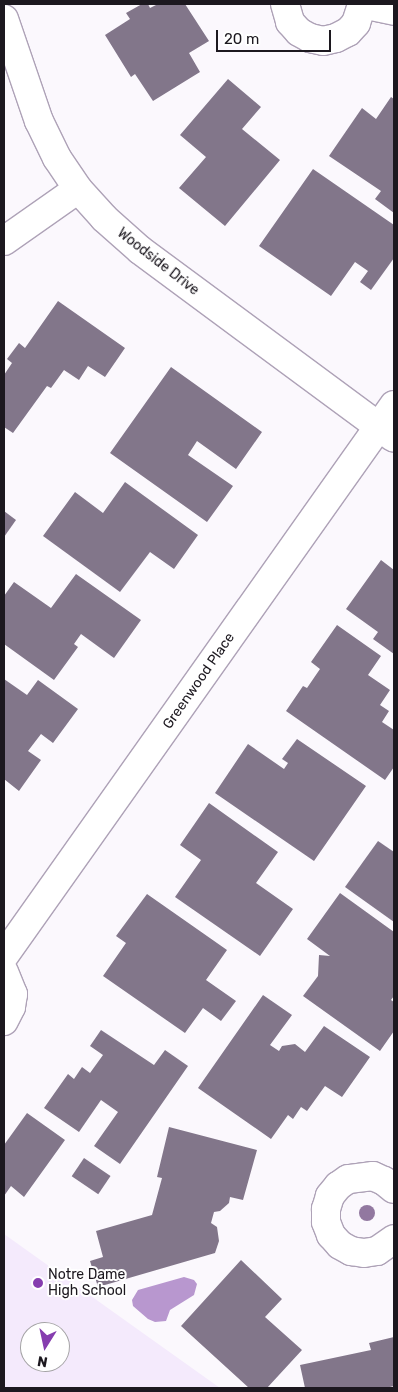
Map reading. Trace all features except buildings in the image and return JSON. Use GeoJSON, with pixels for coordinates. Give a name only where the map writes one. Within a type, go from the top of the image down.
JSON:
{"type":"FeatureCollection","features":[{"type":"Feature","properties":{"kind":"street"},"geometry":{"type":"LineString","coordinates":[[285,4],[290,22],[299,32],[310,38],[323,41],[336,38],[348,32],[356,23],[362,4],[394,11]]}},
{"type":"Feature","properties":{"kind":"street","name":"Woodside Drive"},"geometry":{"type":"LineString","coordinates":[[4,19],[39,121],[57,158],[78,189],[104,218],[140,250],[386,433]]}},
{"type":"Feature","properties":{"kind":"street"},"geometry":{"type":"LineString","coordinates":[[4,240],[78,189]]}},
{"type":"Feature","properties":{"kind":"street","name":"Greenwood Place"},"geometry":{"type":"LineString","coordinates":[[4,956],[386,433],[394,405]]}},
{"type":"Feature","properties":{"kind":"street"},"geometry":{"type":"LineString","coordinates":[[4,972],[10,982],[13,994],[11,1007],[4,1021]]}},
{"type":"Feature","properties":{"kind":"street"},"geometry":{"type":"LineString","coordinates":[[392,1182],[373,1176],[348,1179],[338,1186],[330,1196],[326,1209],[326,1222],[331,1235],[351,1251],[364,1253],[377,1251],[394,1239]]}},
{"type":"Feature","properties":{"kind":"shaded area","name":"Notre Dame High School"},"geometry":{"type":"Polygon","coordinates":[[[4,1234],[220,1388],[4,1388],[4,1234]]]}},
{"type":"Feature","properties":{"kind":"shaded area"},"geometry":{"type":"Polygon","coordinates":[[[184,1277],[194,1280],[197,1284],[194,1295],[170,1310],[166,1321],[155,1322],[148,1319],[133,1306],[132,1300],[138,1290],[184,1277]]]}},
{"type":"Feature","properties":{"kind":"place","name":"Notre Dame High School"},"geometry":{"type":"Point","coordinates":[38,1283]}}]}
